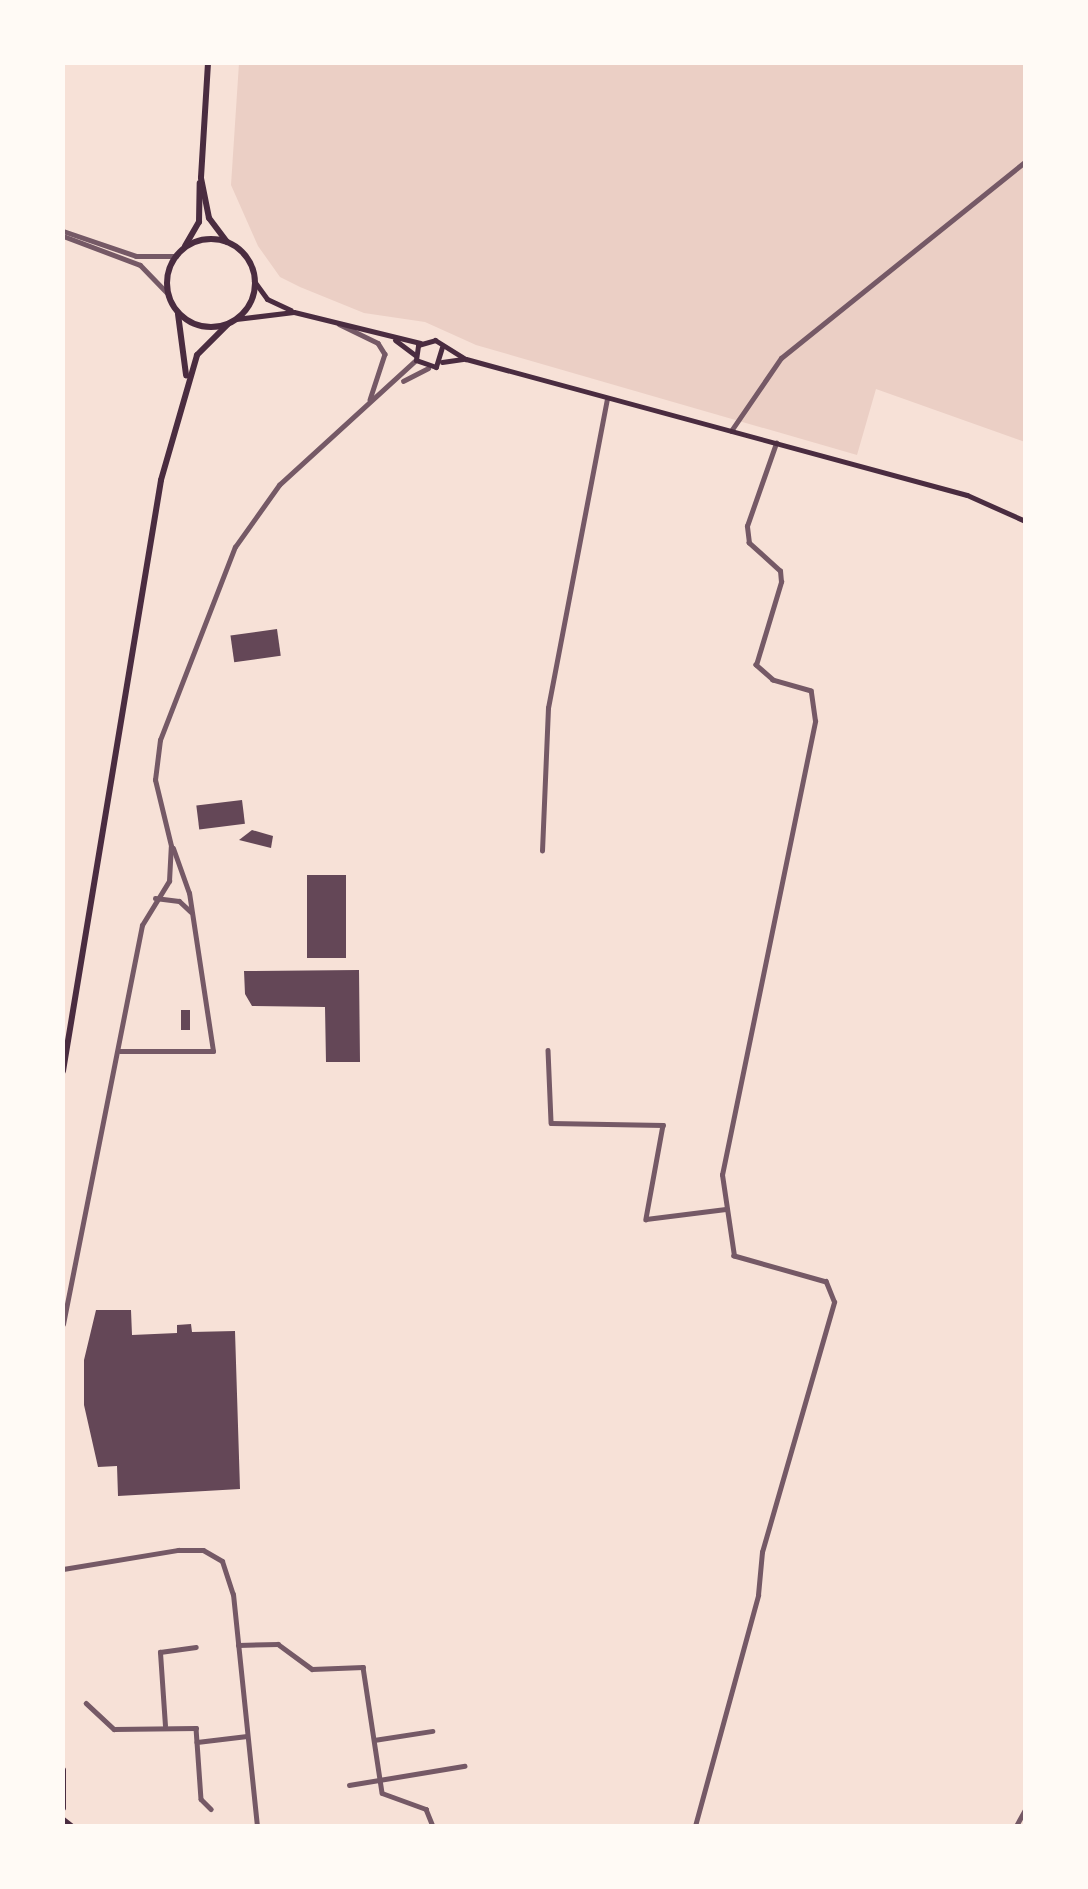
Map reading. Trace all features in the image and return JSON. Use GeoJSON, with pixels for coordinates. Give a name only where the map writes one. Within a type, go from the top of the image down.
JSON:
{"type":"FeatureCollection","features":[{"type":"Feature","properties":{"kind":"main road"},"geometry":{"type":"LineString","coordinates":[[185,384],[178,312],[168,293],[176,256],[199,222],[208,63]]}},
{"type":"Feature","properties":{"kind":"main road"},"geometry":{"type":"LineString","coordinates":[[201,178],[209,218],[229,243],[247,258],[254,281],[267,299],[294,312],[393,338],[421,343],[435,340],[442,347],[466,359],[607,400],[967,495],[1025,521]]}},
{"type":"Feature","properties":{"kind":"main road"},"geometry":{"type":"LineString","coordinates":[[182,250],[204,240],[229,243]]}},
{"type":"Feature","properties":{"kind":"main road"},"geometry":{"type":"LineString","coordinates":[[63,1071],[154,516],[185,384],[202,346],[248,306],[254,281]]}},
{"type":"Feature","properties":{"kind":"main road"},"geometry":{"type":"LineString","coordinates":[[178,312],[207,327],[228,324]]}},
{"type":"Feature","properties":{"kind":"main road"},"geometry":{"type":"LineString","coordinates":[[236,319],[294,312]]}},
{"type":"Feature","properties":{"kind":"main road"},"geometry":{"type":"LineString","coordinates":[[393,338],[428,368],[442,362],[466,359]]}},
{"type":"Feature","properties":{"kind":"main road"},"geometry":{"type":"LineString","coordinates":[[416,357],[421,343]]}},
{"type":"Feature","properties":{"kind":"main road"},"geometry":{"type":"LineString","coordinates":[[442,347],[442,362]]}},
{"type":"Feature","properties":{"kind":"main road"},"geometry":{"type":"LineString","coordinates":[[63,1770],[63,1808]]}},
{"type":"Feature","properties":{"kind":"main road"},"geometry":{"type":"LineString","coordinates":[[63,1819],[72,1826]]}},
{"type":"Feature","properties":{"kind":"street"},"geometry":{"type":"LineString","coordinates":[[731,432],[781,358],[1025,162]]}},
{"type":"Feature","properties":{"kind":"street"},"geometry":{"type":"LineString","coordinates":[[63,234],[136,256],[176,256]]}},
{"type":"Feature","properties":{"kind":"street"},"geometry":{"type":"LineString","coordinates":[[63,234],[140,265],[168,293]]}},
{"type":"Feature","properties":{"kind":"street"},"geometry":{"type":"LineString","coordinates":[[338,323],[378,343],[385,354],[368,403]]}},
{"type":"Feature","properties":{"kind":"street"},"geometry":{"type":"LineString","coordinates":[[399,382],[416,357]]}},
{"type":"Feature","properties":{"kind":"street"},"geometry":{"type":"LineString","coordinates":[[120,1051],[213,1051],[191,912],[172,846],[156,759],[213,592],[246,529],[279,485],[368,403],[399,382],[428,368]]}},
{"type":"Feature","properties":{"kind":"street"},"geometry":{"type":"LineString","coordinates":[[542,850],[548,708],[607,400]]}},
{"type":"Feature","properties":{"kind":"street"},"geometry":{"type":"LineString","coordinates":[[695,1826],[758,1595],[762,1552],[834,1302],[825,1282],[734,1256],[722,1175],[815,720],[811,691],[774,680],[755,665],[781,582],[780,571],[749,543],[747,526],[776,443]]}},
{"type":"Feature","properties":{"kind":"street"},"geometry":{"type":"LineString","coordinates":[[63,1324],[120,1051],[142,925],[155,898],[169,881],[172,846]]}},
{"type":"Feature","properties":{"kind":"street"},"geometry":{"type":"LineString","coordinates":[[155,898],[179,901],[191,912]]}},
{"type":"Feature","properties":{"kind":"street"},"geometry":{"type":"LineString","coordinates":[[548,1050],[551,1123],[663,1125],[646,1219],[725,1209]]}},
{"type":"Feature","properties":{"kind":"street"},"geometry":{"type":"LineString","coordinates":[[63,1569],[178,1550],[212,1554],[229,1571],[257,1826]]}},
{"type":"Feature","properties":{"kind":"street"},"geometry":{"type":"LineString","coordinates":[[238,1646],[278,1644],[312,1669],[363,1667],[382,1793],[426,1809],[433,1826]]}},
{"type":"Feature","properties":{"kind":"street"},"geometry":{"type":"LineString","coordinates":[[165,1726],[160,1652],[196,1647]]}},
{"type":"Feature","properties":{"kind":"street"},"geometry":{"type":"LineString","coordinates":[[86,1703],[114,1729],[165,1726],[197,1728],[201,1798],[211,1809]]}},
{"type":"Feature","properties":{"kind":"street"},"geometry":{"type":"LineString","coordinates":[[374,1740],[432,1731]]}},
{"type":"Feature","properties":{"kind":"street"},"geometry":{"type":"LineString","coordinates":[[197,1742],[247,1737]]}},
{"type":"Feature","properties":{"kind":"street"},"geometry":{"type":"LineString","coordinates":[[349,1786],[464,1766]]}},
{"type":"Feature","properties":{"kind":"street"},"geometry":{"type":"LineString","coordinates":[[1016,1826],[1025,1810]]}},
{"type":"Feature","properties":{"kind":"shaded area"},"geometry":{"type":"Polygon","coordinates":[[[239,63],[1025,63],[1025,442],[876,389],[857,455],[476,345],[425,322],[364,313],[300,287],[280,277],[258,246],[231,185],[239,63]]]}},
{"type":"Feature","properties":{"kind":"building"},"geometry":{"type":"Polygon","coordinates":[[[277,629],[281,656],[234,662],[230,636],[277,629]]]}},
{"type":"Feature","properties":{"kind":"building"},"geometry":{"type":"Polygon","coordinates":[[[242,800],[245,824],[199,829],[196,806],[242,800]]]}},
{"type":"Feature","properties":{"kind":"building"},"geometry":{"type":"Polygon","coordinates":[[[252,830],[273,836],[271,848],[239,840],[252,830]]]}},
{"type":"Feature","properties":{"kind":"building"},"geometry":{"type":"Polygon","coordinates":[[[307,875],[346,875],[346,958],[307,958],[307,875]]]}},
{"type":"Feature","properties":{"kind":"building"},"geometry":{"type":"Polygon","coordinates":[[[359,970],[360,1062],[326,1062],[325,1007],[252,1006],[245,994],[244,971],[359,970]]]}},
{"type":"Feature","properties":{"kind":"building"},"geometry":{"type":"Polygon","coordinates":[[[181,1010],[190,1010],[190,1030],[181,1030],[181,1010]]]}},
{"type":"Feature","properties":{"kind":"building"},"geometry":{"type":"Polygon","coordinates":[[[96,1310],[131,1310],[132,1335],[177,1333],[177,1325],[191,1324],[192,1332],[235,1331],[240,1489],[118,1496],[117,1466],[98,1467],[84,1405],[84,1360],[96,1310]]]}}]}
